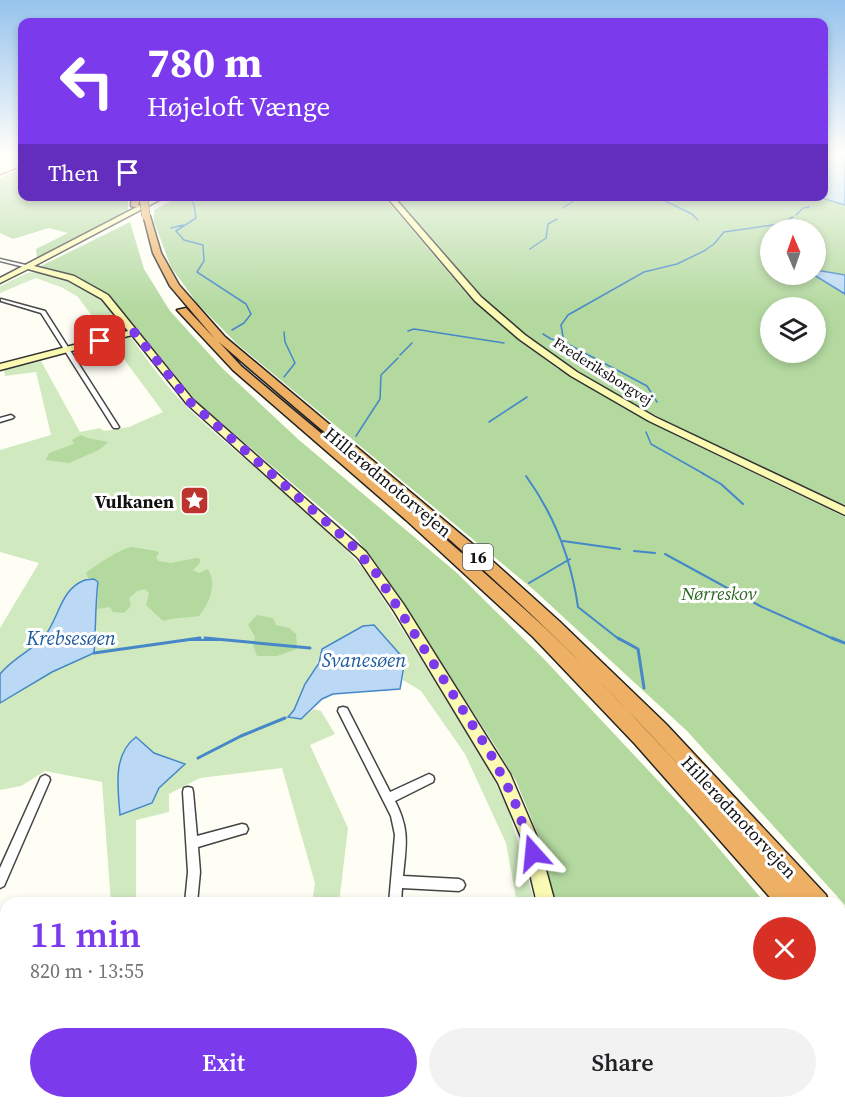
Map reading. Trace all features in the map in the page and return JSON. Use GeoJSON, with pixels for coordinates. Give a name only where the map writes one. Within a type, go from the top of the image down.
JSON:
{"type":"FeatureCollection","features":[{"type":"Feature","properties":{"kind":"highway","name":"Hillerødmotorvejen"},"geometry":{"type":"LineString","coordinates":[[141,208],[140,238],[154,270],[197,330],[237,368],[436,539],[539,633],[642,738],[785,897]]}},
{"type":"Feature","properties":{"kind":"highway","name":"Hillerødmotorvejen"},"geometry":{"type":"LineString","coordinates":[[141,208],[157,253],[175,286],[221,339],[483,561],[554,625],[659,730],[812,897]]}},
{"type":"Feature","properties":{"kind":"street"},"geometry":{"type":"LineString","coordinates":[[32,265],[145,206]]}},
{"type":"Feature","properties":{"kind":"street"},"geometry":{"type":"LineString","coordinates":[[0,281],[153,206]]}},
{"type":"Feature","properties":{"kind":"street","name":"Frederiksborgvej"},"geometry":{"type":"LineString","coordinates":[[397,206],[477,299],[522,337],[566,368],[652,419],[845,511]]}},
{"type":"Feature","properties":{"kind":"street"},"geometry":{"type":"LineString","coordinates":[[0,260],[32,265],[71,278],[93,289],[112,304],[190,402],[349,542],[374,570],[444,679],[504,779],[529,837],[544,897]]}},
{"type":"Feature","properties":{"kind":"street"},"geometry":{"type":"LineString","coordinates":[[3,300],[41,310],[69,350],[116,427]]}},
{"type":"Feature","properties":{"kind":"street"},"geometry":{"type":"LineString","coordinates":[[0,367],[134,332]]}},
{"type":"Feature","properties":{"kind":"street"},"geometry":{"type":"LineString","coordinates":[[0,420],[11,417]]}},
{"type":"Feature","properties":{"kind":"street"},"geometry":{"type":"LineString","coordinates":[[343,711],[396,815],[401,835],[396,897]]}},
{"type":"Feature","properties":{"kind":"street"},"geometry":{"type":"LineString","coordinates":[[388,799],[429,779]]}},
{"type":"Feature","properties":{"kind":"street"},"geometry":{"type":"LineString","coordinates":[[0,882],[45,780]]}},
{"type":"Feature","properties":{"kind":"street"},"geometry":{"type":"LineString","coordinates":[[188,792],[194,872],[192,897]]}},
{"type":"Feature","properties":{"kind":"street"},"geometry":{"type":"LineString","coordinates":[[192,843],[242,829]]}},
{"type":"Feature","properties":{"kind":"street"},"geometry":{"type":"LineString","coordinates":[[397,882],[459,885]]}},
{"type":"Feature","properties":{"kind":"green space"},"geometry":{"type":"Polygon","coordinates":[[[0,206],[128,206],[128,211],[37,258],[36,249],[68,233],[49,228],[13,239],[0,233],[0,206]]]}},
{"type":"Feature","properties":{"kind":"green space","name":"Nørreskov"},"geometry":{"type":"Polygon","coordinates":[[[162,206],[391,206],[466,293],[521,342],[558,369],[677,436],[845,517],[845,897],[838,897],[687,731],[534,590],[237,344],[197,303],[171,267],[154,222],[154,210],[162,206]]]}},
{"type":"Feature","properties":{"kind":"green space"},"geometry":{"type":"Polygon","coordinates":[[[401,206],[845,206],[845,505],[715,445],[630,402],[549,351],[511,322],[479,293],[401,206]]]}},
{"type":"Feature","properties":{"kind":"green space"},"geometry":{"type":"Polygon","coordinates":[[[130,222],[144,269],[170,311],[222,368],[299,440],[457,573],[543,658],[694,819],[760,897],[554,897],[539,837],[516,781],[378,566],[355,537],[197,402],[113,299],[89,283],[41,266],[130,222]]]}},
{"type":"Feature","properties":{"kind":"green space"},"geometry":{"type":"Polygon","coordinates":[[[36,272],[74,284],[92,293],[108,305],[155,371],[187,407],[302,507],[346,549],[366,572],[483,757],[509,811],[533,897],[516,897],[506,843],[465,754],[421,691],[403,680],[405,660],[322,649],[317,664],[289,717],[301,719],[314,709],[321,711],[335,734],[310,745],[348,828],[340,897],[313,897],[315,883],[282,768],[200,778],[169,794],[169,812],[136,820],[136,897],[111,897],[102,782],[45,771],[21,786],[0,790],[0,628],[39,563],[0,552],[0,450],[51,435],[36,372],[5,376],[4,370],[41,361],[80,432],[100,428],[104,431],[129,427],[163,412],[78,297],[63,288],[36,278],[0,293],[0,286],[27,273],[36,272]]]}},
{"type":"Feature","properties":{"kind":"green space"},"geometry":{"type":"Polygon","coordinates":[[[81,435],[108,442],[99,450],[69,463],[46,460],[49,453],[74,444],[72,440],[81,435]]]}},
{"type":"Feature","properties":{"kind":"green space"},"geometry":{"type":"Polygon","coordinates":[[[131,547],[157,551],[158,561],[171,563],[200,559],[200,563],[193,570],[199,573],[208,569],[212,587],[209,599],[199,616],[163,621],[146,605],[149,593],[145,589],[137,591],[129,598],[131,606],[124,613],[113,612],[110,607],[97,609],[99,581],[88,578],[86,573],[114,554],[131,547]]]}},
{"type":"Feature","properties":{"kind":"green space"},"geometry":{"type":"Polygon","coordinates":[[[257,615],[273,618],[276,625],[289,628],[296,634],[297,649],[277,656],[257,656],[253,645],[255,637],[248,625],[257,615]]]}},
{"type":"Feature","properties":{"kind":"water"},"geometry":{"type":"Polygon","coordinates":[[[826,272],[845,275],[845,294],[826,282],[826,272]]]}},
{"type":"Feature","properties":{"kind":"water","name":"Krebsesøen"},"geometry":{"type":"Polygon","coordinates":[[[94,579],[98,582],[94,653],[52,672],[0,703],[0,674],[44,637],[70,590],[85,580],[94,579]]]}},
{"type":"Feature","properties":{"kind":"water","name":"Svanesøen"},"geometry":{"type":"Polygon","coordinates":[[[374,625],[405,660],[400,689],[333,694],[322,699],[301,719],[288,717],[319,663],[322,649],[363,626],[374,625]]]}},
{"type":"Feature","properties":{"kind":"water"},"geometry":{"type":"Polygon","coordinates":[[[136,737],[154,753],[185,764],[159,788],[152,803],[120,815],[118,773],[120,762],[128,744],[136,737]]]}},
{"type":"Feature","properties":{"kind":"waterway"},"geometry":{"type":"LineString","coordinates":[[194,206],[196,218],[176,231],[184,240],[203,245],[204,261],[197,272],[246,304],[251,314],[244,323],[232,330]]}},
{"type":"Feature","properties":{"kind":"waterway"},"geometry":{"type":"LineString","coordinates":[[563,208],[566,206]]}},
{"type":"Feature","properties":{"kind":"waterway"},"geometry":{"type":"LineString","coordinates":[[675,206],[692,214],[698,220]]}},
{"type":"Feature","properties":{"kind":"waterway"},"geometry":{"type":"LineString","coordinates":[[796,215],[803,208],[809,207]]}},
{"type":"Feature","properties":{"kind":"waterway"},"geometry":{"type":"LineString","coordinates":[[564,342],[561,325],[568,315],[644,272],[677,264],[704,251],[714,244],[724,232],[780,224],[793,217]]}},
{"type":"Feature","properties":{"kind":"waterway"},"geometry":{"type":"LineString","coordinates":[[530,249],[546,238],[548,224],[557,219]]}},
{"type":"Feature","properties":{"kind":"waterway"},"geometry":{"type":"LineString","coordinates":[[171,228],[183,225]]}},
{"type":"Feature","properties":{"kind":"waterway"},"geometry":{"type":"LineString","coordinates":[[408,331],[414,329],[504,343]]}},
{"type":"Feature","properties":{"kind":"waterway"},"geometry":{"type":"LineString","coordinates":[[284,332],[285,342],[295,363],[284,377]]}},
{"type":"Feature","properties":{"kind":"waterway"},"geometry":{"type":"LineString","coordinates":[[543,334],[551,339],[564,342]]}},
{"type":"Feature","properties":{"kind":"waterway"},"geometry":{"type":"LineString","coordinates":[[564,342],[647,386],[657,402]]}},
{"type":"Feature","properties":{"kind":"waterway"},"geometry":{"type":"LineString","coordinates":[[400,355],[412,343]]}},
{"type":"Feature","properties":{"kind":"waterway"},"geometry":{"type":"LineString","coordinates":[[356,436],[380,399],[381,375],[398,358]]}},
{"type":"Feature","properties":{"kind":"waterway"},"geometry":{"type":"LineString","coordinates":[[489,422],[527,397]]}},
{"type":"Feature","properties":{"kind":"waterway"},"geometry":{"type":"LineString","coordinates":[[646,432],[651,444],[704,474]]}},
{"type":"Feature","properties":{"kind":"waterway"},"geometry":{"type":"LineString","coordinates":[[702,473],[721,484],[743,504]]}},
{"type":"Feature","properties":{"kind":"waterway"},"geometry":{"type":"LineString","coordinates":[[526,476],[553,522],[568,560]]}},
{"type":"Feature","properties":{"kind":"waterway"},"geometry":{"type":"LineString","coordinates":[[563,541],[620,549]]}},
{"type":"Feature","properties":{"kind":"waterway"},"geometry":{"type":"LineString","coordinates":[[634,551],[655,553]]}},
{"type":"Feature","properties":{"kind":"waterway"},"geometry":{"type":"LineString","coordinates":[[665,554],[762,607],[836,640]]}},
{"type":"Feature","properties":{"kind":"waterway"},"geometry":{"type":"LineString","coordinates":[[529,583],[568,560]]}},
{"type":"Feature","properties":{"kind":"waterway"},"geometry":{"type":"LineString","coordinates":[[568,560],[578,607],[620,640]]}},
{"type":"Feature","properties":{"kind":"waterway"},"geometry":{"type":"LineString","coordinates":[[94,653],[200,638]]}},
{"type":"Feature","properties":{"kind":"waterway"},"geometry":{"type":"LineString","coordinates":[[205,638],[310,648]]}},
{"type":"Feature","properties":{"kind":"waterway"},"geometry":{"type":"LineString","coordinates":[[618,638],[638,649],[644,688]]}},
{"type":"Feature","properties":{"kind":"waterway"},"geometry":{"type":"LineString","coordinates":[[832,638],[845,643]]}},
{"type":"Feature","properties":{"kind":"waterway"},"geometry":{"type":"LineString","coordinates":[[189,640],[221,640]]}},
{"type":"Feature","properties":{"kind":"waterway"},"geometry":{"type":"LineString","coordinates":[[198,758],[241,736],[285,718]]}},
{"type":"Feature","properties":{"kind":"place","name":"Vulkanen"},"geometry":{"type":"Point","coordinates":[195,501]}},
{"type":"Feature","properties":{"kind":"route"},"geometry":{"type":"LineString","coordinates":[[100,341],[134,332],[200,412],[362,555],[399,608],[489,751],[513,797],[533,853]]}}]}
